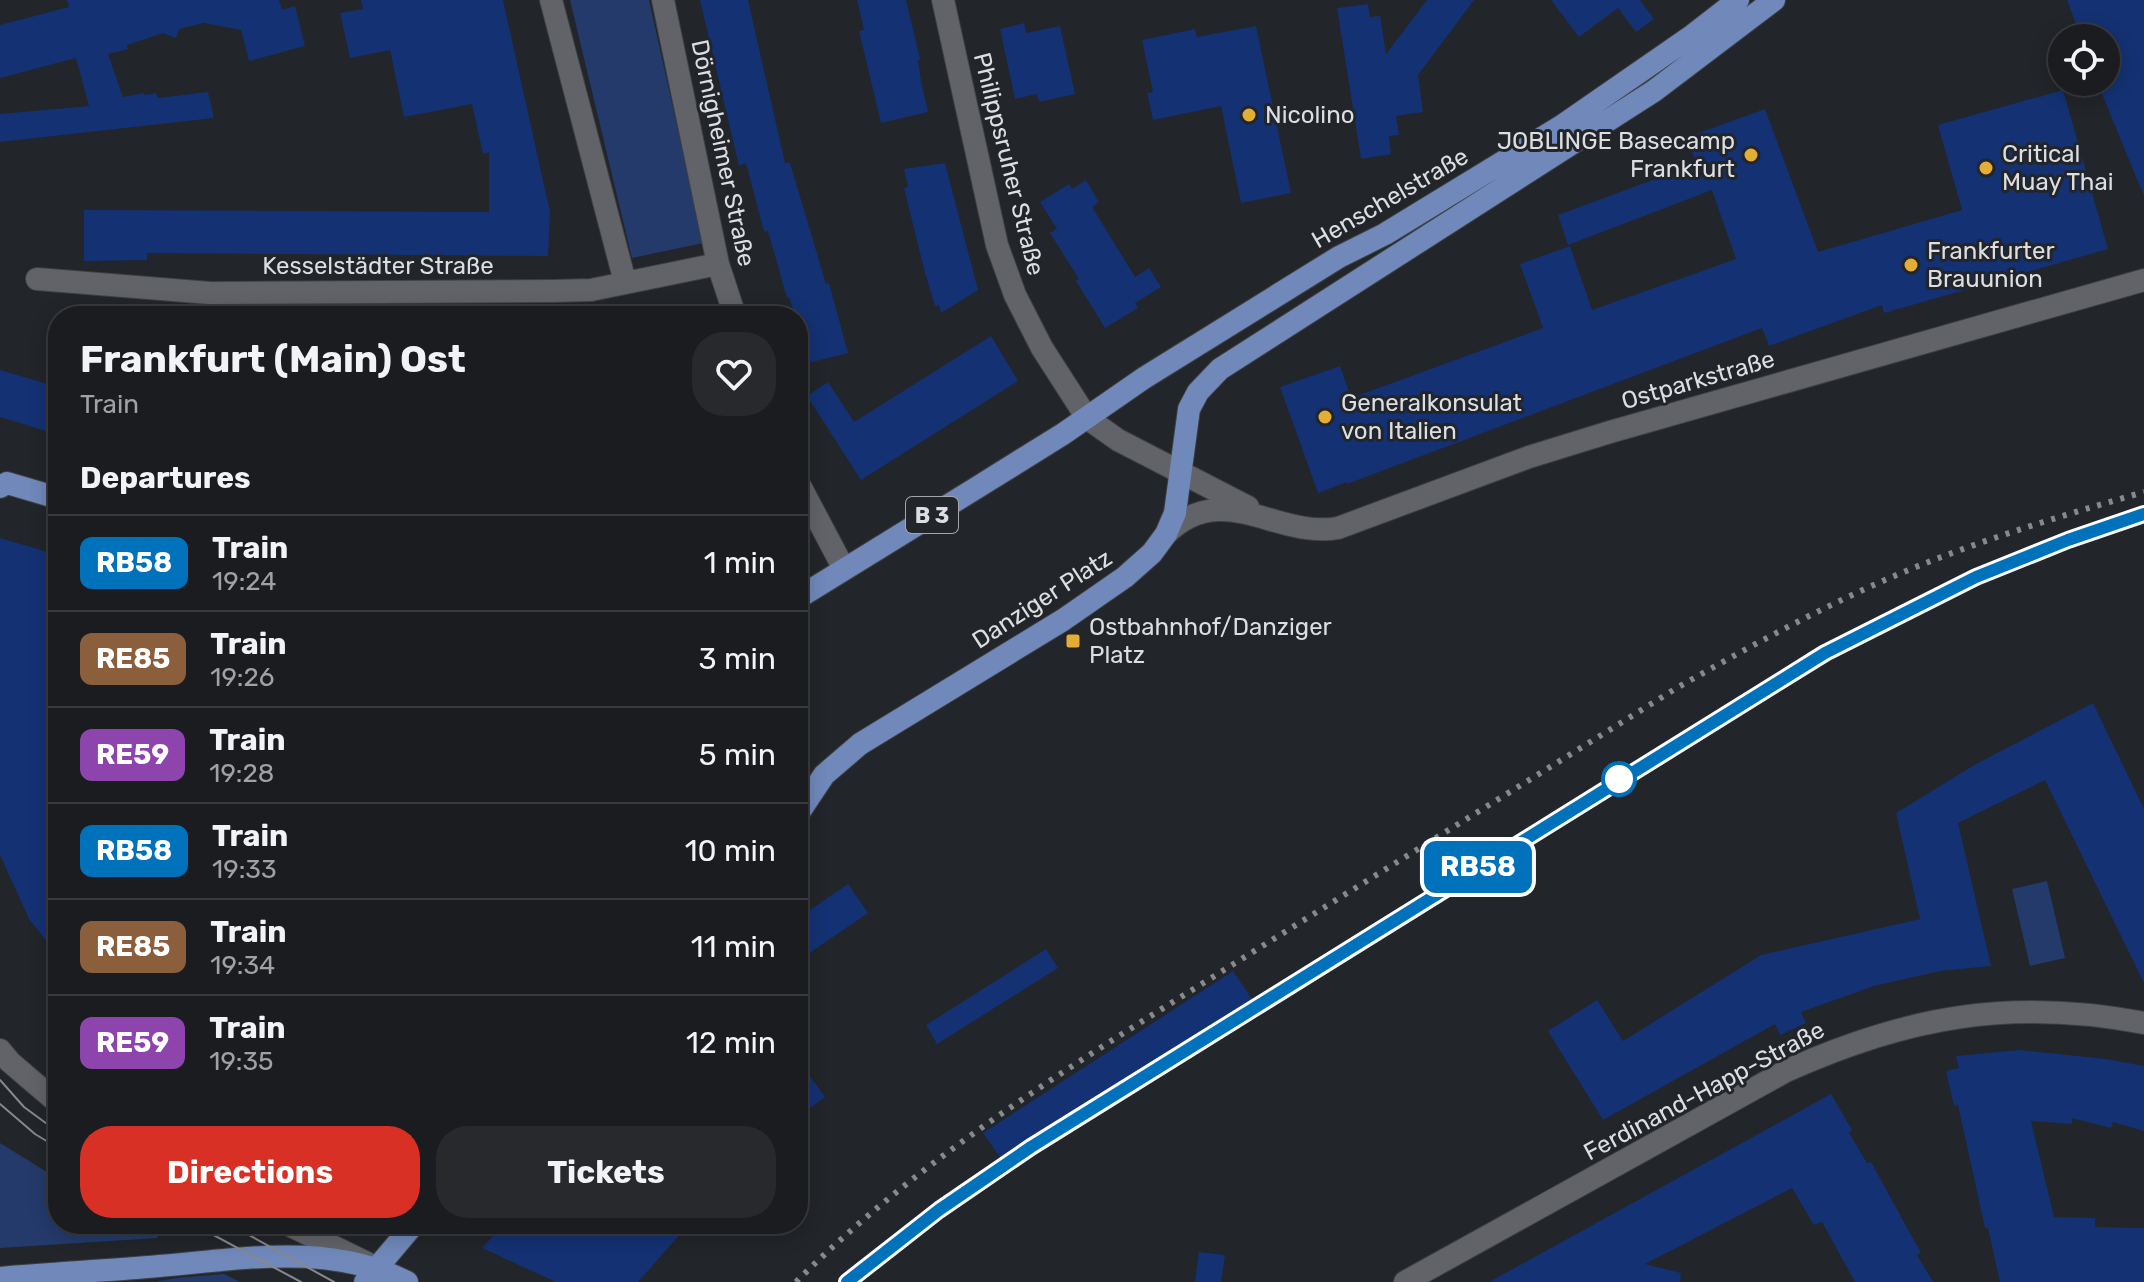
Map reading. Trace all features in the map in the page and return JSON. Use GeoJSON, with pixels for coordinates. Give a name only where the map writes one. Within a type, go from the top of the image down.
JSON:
{"type":"FeatureCollection","features":[{"type":"Feature","properties":{"kind":"main road","name":"Henschelstraße"},"geometry":{"type":"LineString","coordinates":[[844,569],[1063,434],[1144,378],[1339,257],[1385,234],[1560,127],[1738,0]]}},
{"type":"Feature","properties":{"kind":"main road","name":"Henschelstraße"},"geometry":{"type":"LineString","coordinates":[[1180,471],[1189,409],[1198,392],[1220,369],[1654,91],[1774,0]]}},
{"type":"Feature","properties":{"kind":"main road","name":"Danziger Platz"},"geometry":{"type":"LineString","coordinates":[[808,795],[842,758],[1107,590],[1138,567],[1166,534],[1177,503],[1180,471]]}},
{"type":"Feature","properties":{"kind":"main road"},"geometry":{"type":"LineString","coordinates":[[2,484],[48,496]]}},
{"type":"Feature","properties":{"kind":"main road","name":"B 3"},"geometry":{"type":"LineString","coordinates":[[808,592],[844,569]]}},
{"type":"Feature","properties":{"kind":"main road"},"geometry":{"type":"LineString","coordinates":[[372,1275],[406,1234]]}},
{"type":"Feature","properties":{"kind":"main road"},"geometry":{"type":"LineString","coordinates":[[0,1278],[268,1256],[323,1257],[372,1275],[407,1282]]}},
{"type":"Feature","properties":{"kind":"street"},"geometry":{"type":"LineString","coordinates":[[551,0],[625,282]]}},
{"type":"Feature","properties":{"kind":"street","name":"Dörnigheimer Straße"},"geometry":{"type":"LineString","coordinates":[[663,0],[718,264],[732,306]]}},
{"type":"Feature","properties":{"kind":"street","name":"Philippsruher Straße"},"geometry":{"type":"LineString","coordinates":[[943,0],[997,245],[1015,295],[1042,348],[1087,418]]}},
{"type":"Feature","properties":{"kind":"street","name":"Kesselstädter Straße"},"geometry":{"type":"LineString","coordinates":[[37,279],[210,293],[591,290],[718,264]]}},
{"type":"Feature","properties":{"kind":"street","name":"Ostparkstraße"},"geometry":{"type":"LineString","coordinates":[[1166,534],[1181,521],[1207,511],[1236,511],[1311,529],[1338,528],[1529,457],[1610,432],[2144,280]]}},
{"type":"Feature","properties":{"kind":"street"},"geometry":{"type":"LineString","coordinates":[[1087,418],[1118,440],[1180,471]]}},
{"type":"Feature","properties":{"kind":"street","name":"Ostparkstraße"},"geometry":{"type":"LineString","coordinates":[[1180,471],[1271,519]]}},
{"type":"Feature","properties":{"kind":"street"},"geometry":{"type":"LineString","coordinates":[[808,501],[844,569]]}},
{"type":"Feature","properties":{"kind":"street","name":"Ferdinand-Happ-Straße"},"geometry":{"type":"LineString","coordinates":[[1405,1282],[1786,1071],[1883,1032],[1929,1021],[2003,1013],[2078,1012],[2144,1023]]}},
{"type":"Feature","properties":{"kind":"street"},"geometry":{"type":"LineString","coordinates":[[0,1050],[20,1072],[48,1095]]}},
{"type":"Feature","properties":{"kind":"street"},"geometry":{"type":"LineString","coordinates":[[304,1234],[372,1275]]}},
{"type":"Feature","properties":{"kind":"shaded area"},"geometry":{"type":"Polygon","coordinates":[[[570,0],[649,0],[703,243],[632,258],[570,0]]]}},
{"type":"Feature","properties":{"kind":"shaded area"},"geometry":{"type":"Polygon","coordinates":[[[2047,881],[2065,958],[2030,966],[2012,889],[2047,881]]]}},
{"type":"Feature","properties":{"kind":"shaded area"},"geometry":{"type":"Polygon","coordinates":[[[0,1143],[48,1173],[48,1234],[159,1234],[157,1238],[0,1248],[0,1143]]]}},
{"type":"Feature","properties":{"kind":"shaded area"},"geometry":{"type":"Polygon","coordinates":[[[224,1274],[240,1282],[155,1282],[175,1278],[224,1274]]]}},
{"type":"Feature","properties":{"kind":"building"},"geometry":{"type":"Polygon","coordinates":[[[67,0],[279,0],[282,10],[295,6],[305,46],[249,61],[241,30],[204,23],[179,29],[176,38],[163,33],[127,45],[128,49],[108,54],[123,97],[156,93],[158,98],[208,92],[214,118],[0,142],[0,114],[89,106],[76,58],[0,78],[0,25],[69,7],[67,0]]]}},
{"type":"Feature","properties":{"kind":"building"},"geometry":{"type":"Polygon","coordinates":[[[361,0],[503,0],[550,212],[548,256],[147,253],[147,260],[84,261],[84,210],[489,212],[489,152],[483,154],[472,104],[404,117],[390,50],[350,58],[340,13],[363,9],[361,0]]]}},
{"type":"Feature","properties":{"kind":"building"},"geometry":{"type":"Polygon","coordinates":[[[700,0],[748,0],[785,163],[790,163],[848,353],[808,363],[808,306],[792,306],[787,298],[768,231],[764,232],[746,163],[739,166],[700,0]]]}},
{"type":"Feature","properties":{"kind":"building"},"geometry":{"type":"Polygon","coordinates":[[[857,0],[906,0],[928,112],[881,123],[859,31],[864,30],[857,0]]]}},
{"type":"Feature","properties":{"kind":"building"},"geometry":{"type":"Polygon","coordinates":[[[1427,0],[1474,0],[1418,75],[1423,112],[1396,116],[1399,135],[1389,136],[1391,154],[1361,159],[1337,8],[1368,4],[1370,17],[1380,16],[1386,54],[1427,0]]]}},
{"type":"Feature","properties":{"kind":"building"},"geometry":{"type":"Polygon","coordinates":[[[1551,0],[1640,0],[1654,19],[1636,32],[1618,8],[1579,37],[1551,0]]]}},
{"type":"Feature","properties":{"kind":"building"},"geometry":{"type":"Polygon","coordinates":[[[2067,0],[2144,0],[2144,196],[2103,96],[2120,96],[2120,24],[2076,24],[2067,0]]]}},
{"type":"Feature","properties":{"kind":"building"},"geometry":{"type":"Polygon","coordinates":[[[1024,23],[1026,33],[1060,26],[1075,94],[1039,102],[1037,94],[1015,99],[1000,29],[1024,23]]]}},
{"type":"Feature","properties":{"kind":"building","name":"Nicolino"},"geometry":{"type":"Polygon","coordinates":[[[1256,26],[1291,193],[1241,203],[1221,106],[1153,120],[1147,93],[1153,92],[1142,40],[1195,29],[1197,37],[1256,26]]]}},
{"type":"Feature","properties":{"kind":"building"},"geometry":{"type":"Polygon","coordinates":[[[2048,94],[2065,96],[2108,249],[1884,313],[1882,305],[1769,346],[1762,328],[1318,493],[1280,387],[1340,366],[1351,398],[1543,328],[1520,264],[1570,246],[1592,310],[1736,259],[1712,190],[1568,245],[1558,215],[1696,164],[1692,151],[1698,148],[1693,135],[1765,109],[1818,252],[1962,210],[1938,125],[2048,94]]]}},
{"type":"Feature","properties":{"kind":"building"},"geometry":{"type":"Polygon","coordinates":[[[945,163],[978,290],[941,313],[939,305],[935,306],[925,273],[904,188],[908,187],[904,169],[945,163]]]}},
{"type":"Feature","properties":{"kind":"building"},"geometry":{"type":"Polygon","coordinates":[[[1086,180],[1099,202],[1092,207],[1135,277],[1149,268],[1161,287],[1135,303],[1138,308],[1105,328],[1050,233],[1057,229],[1040,202],[1069,184],[1072,189],[1086,180]]]}},
{"type":"Feature","properties":{"kind":"building"},"geometry":{"type":"Polygon","coordinates":[[[991,336],[1018,381],[861,480],[808,395],[828,382],[854,422],[991,336]]]}},
{"type":"Feature","properties":{"kind":"building"},"geometry":{"type":"Polygon","coordinates":[[[0,370],[48,384],[46,431],[0,417],[0,370]]]}},
{"type":"Feature","properties":{"kind":"building"},"geometry":{"type":"Polygon","coordinates":[[[0,538],[48,552],[48,943],[29,919],[0,855],[0,538]]]}},
{"type":"Feature","properties":{"kind":"building"},"geometry":{"type":"Polygon","coordinates":[[[2093,703],[2144,809],[2144,983],[2045,780],[1958,823],[1991,966],[1940,971],[1874,986],[1801,1012],[1806,1023],[1780,1035],[1775,1024],[1603,1120],[1548,1031],[1597,1000],[1623,1041],[1761,955],[1920,919],[1896,813],[1976,764],[2093,703]]]}},
{"type":"Feature","properties":{"kind":"building"},"geometry":{"type":"Polygon","coordinates":[[[848,884],[868,913],[808,954],[808,911],[848,884]]]}},
{"type":"Feature","properties":{"kind":"building"},"geometry":{"type":"Polygon","coordinates":[[[1046,949],[1058,968],[937,1044],[926,1025],[1046,949]]]}},
{"type":"Feature","properties":{"kind":"building"},"geometry":{"type":"Polygon","coordinates":[[[1233,971],[1252,999],[1000,1157],[983,1133],[1233,971]]]}},
{"type":"Feature","properties":{"kind":"building"},"geometry":{"type":"Polygon","coordinates":[[[2020,1050],[2144,1066],[2144,1131],[2113,1122],[2111,1128],[2072,1118],[2072,1124],[2031,1121],[2054,1217],[2095,1218],[2095,1227],[2144,1228],[2144,1282],[2000,1282],[1958,1105],[1954,1106],[1946,1071],[1959,1068],[1956,1056],[2020,1050]]]}},
{"type":"Feature","properties":{"kind":"building"},"geometry":{"type":"Polygon","coordinates":[[[808,1074],[825,1097],[808,1110],[808,1074]]]}},
{"type":"Feature","properties":{"kind":"building"},"geometry":{"type":"Polygon","coordinates":[[[1831,1094],[1852,1130],[1849,1133],[1867,1163],[1871,1162],[1921,1253],[1917,1255],[1933,1282],[1855,1282],[1822,1222],[1814,1225],[1792,1188],[1645,1264],[1681,1273],[1680,1282],[1489,1282],[1831,1094]]]}},
{"type":"Feature","properties":{"kind":"building"},"geometry":{"type":"Polygon","coordinates":[[[495,1234],[680,1234],[638,1282],[556,1282],[482,1248],[495,1234]]]}},
{"type":"Feature","properties":{"kind":"building"},"geometry":{"type":"Polygon","coordinates":[[[1199,1252],[1225,1255],[1221,1282],[1195,1282],[1199,1252]]]}},
{"type":"Feature","properties":{"kind":"tram line"},"geometry":{"type":"LineString","coordinates":[[0,1080],[24,1107],[48,1125]]}},
{"type":"Feature","properties":{"kind":"tram line"},"geometry":{"type":"LineString","coordinates":[[0,1104],[48,1142]]}},
{"type":"Feature","properties":{"kind":"tram line"},"geometry":{"type":"LineString","coordinates":[[212,1234],[301,1282]]}},
{"type":"Feature","properties":{"kind":"tram line"},"geometry":{"type":"LineString","coordinates":[[247,1234],[334,1282]]}},
{"type":"Feature","properties":{"kind":"railway"},"geometry":{"type":"LineString","coordinates":[[796,1282],[895,1193],[1001,1114],[1168,1005],[1675,689],[1803,619],[1902,573],[1962,549],[2144,492]]}},
{"type":"Feature","properties":{"kind":"railway"},"geometry":{"type":"LineString","coordinates":[[847,1282],[939,1210],[1031,1147],[1825,653],[1976,577],[2144,514]]}},
{"type":"Feature","properties":{"kind":"train","name":"RB58"},"geometry":{"type":"LineString","coordinates":[[847,1282],[939,1210],[1031,1147],[1825,653],[1976,577],[2025,556],[2144,514]]}},
{"type":"Feature","properties":{"kind":"place","name":"Nicolino"},"geometry":{"type":"Point","coordinates":[1249,115]}},
{"type":"Feature","properties":{"kind":"place","name":"JOBLINGE Basecamp Frankfurt"},"geometry":{"type":"Point","coordinates":[1751,155]}},
{"type":"Feature","properties":{"kind":"place","name":"Critical Muay Thai"},"geometry":{"type":"Point","coordinates":[1986,168]}},
{"type":"Feature","properties":{"kind":"place","name":"Frankfurter Brauunion"},"geometry":{"type":"Point","coordinates":[1911,265]}},
{"type":"Feature","properties":{"kind":"place","name":"Generalkonsulat von Italien"},"geometry":{"type":"Point","coordinates":[1325,417]}},
{"type":"Feature","properties":{"kind":"place","name":"Ostbahnhof/Danziger Platz"},"geometry":{"type":"Point","coordinates":[1073,641]}}]}
